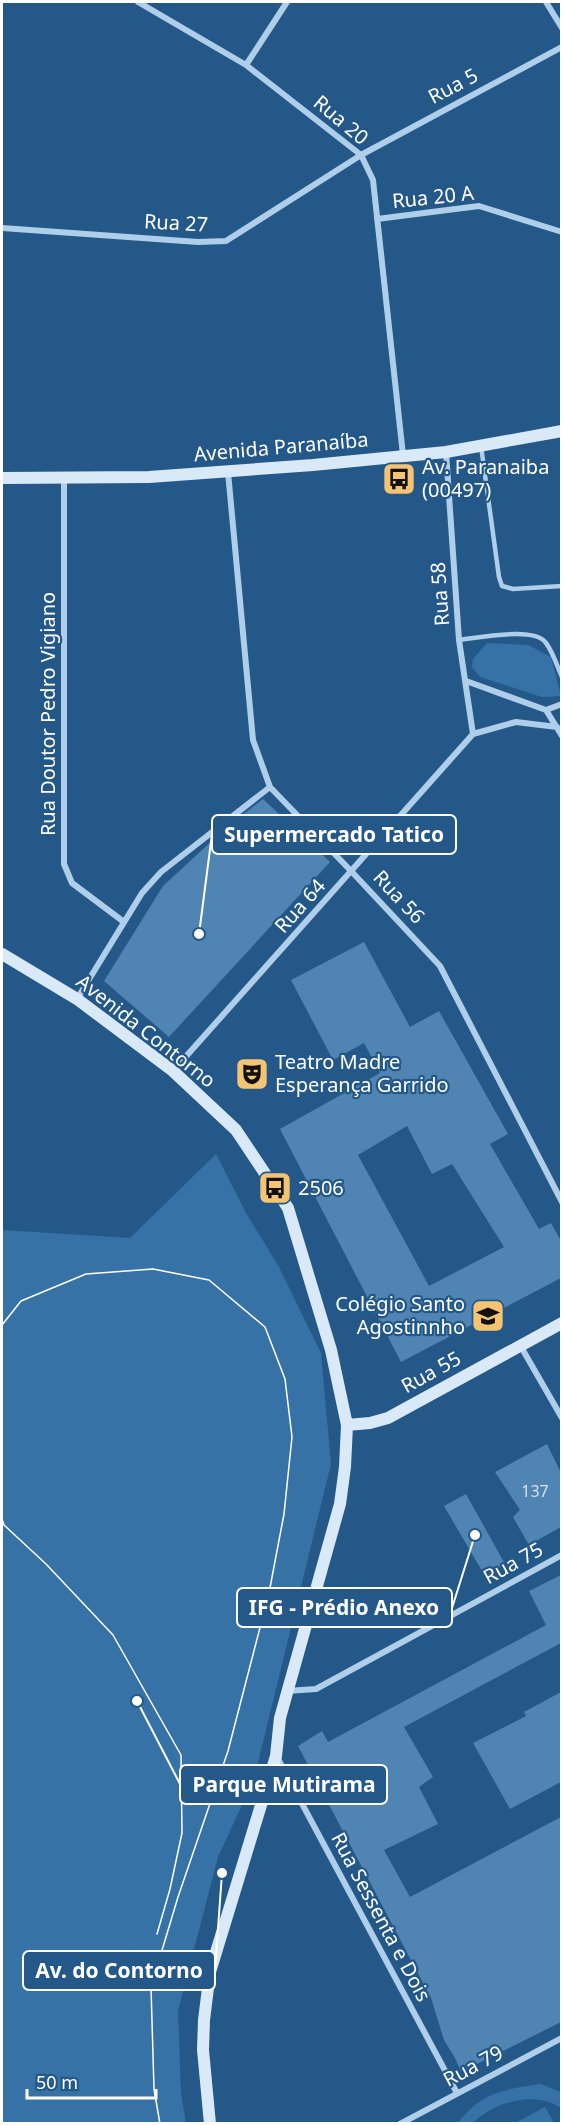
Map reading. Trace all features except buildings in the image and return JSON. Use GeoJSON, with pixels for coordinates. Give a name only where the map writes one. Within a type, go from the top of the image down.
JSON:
{"type":"FeatureCollection","features":[{"type":"Feature","properties":{"kind":"street","name":"Rua 20"},"geometry":{"type":"LineString","coordinates":[[138,2],[246,65],[361,155],[373,180],[403,455]]}},
{"type":"Feature","properties":{"kind":"street"},"geometry":{"type":"LineString","coordinates":[[246,65],[287,2]]}},
{"type":"Feature","properties":{"kind":"street"},"geometry":{"type":"LineString","coordinates":[[546,2],[561,28]]}},
{"type":"Feature","properties":{"kind":"street","name":"Rua 5"},"geometry":{"type":"LineString","coordinates":[[361,155],[561,46]]}},
{"type":"Feature","properties":{"kind":"street","name":"Rua 27"},"geometry":{"type":"LineString","coordinates":[[2,228],[198,242],[226,241],[361,155]]}},
{"type":"Feature","properties":{"kind":"street","name":"Rua 20 A"},"geometry":{"type":"LineString","coordinates":[[377,219],[479,206],[561,232]]}},
{"type":"Feature","properties":{"kind":"street","name":"Avenida Paranaíba"},"geometry":{"type":"LineString","coordinates":[[2,478],[149,477],[228,472],[446,452],[561,431]]}},
{"type":"Feature","properties":{"kind":"street","name":"Rua 58"},"geometry":{"type":"LineString","coordinates":[[446,452],[459,640],[473,734]]}},
{"type":"Feature","properties":{"kind":"street","name":"Rua 56"},"geometry":{"type":"LineString","coordinates":[[228,472],[253,740],[270,787],[440,966],[561,1202]]}},
{"type":"Feature","properties":{"kind":"street","name":"Rua Doutor Pedro Vigiano"},"geometry":{"type":"LineString","coordinates":[[64,478],[64,864],[72,883],[124,922]]}},
{"type":"Feature","properties":{"kind":"street"},"geometry":{"type":"LineString","coordinates":[[466,681],[546,710],[558,727],[561,736]]}},
{"type":"Feature","properties":{"kind":"street"},"geometry":{"type":"LineString","coordinates":[[546,710],[561,704]]}},
{"type":"Feature","properties":{"kind":"street"},"geometry":{"type":"LineString","coordinates":[[473,734],[516,722],[558,727]]}},
{"type":"Feature","properties":{"kind":"street","name":"Rua 64"},"geometry":{"type":"LineString","coordinates":[[173,1071],[473,734]]}},
{"type":"Feature","properties":{"kind":"street"},"geometry":{"type":"LineString","coordinates":[[77,999],[142,893],[161,872],[270,787]]}},
{"type":"Feature","properties":{"kind":"street","name":"Avenida Contorno"},"geometry":{"type":"LineString","coordinates":[[2,955],[77,999],[173,1071],[237,1131],[288,1208],[328,1339],[348,1425],[340,1504],[280,1718],[276,1756],[210,1972],[203,2050],[210,2124]]}},
{"type":"Feature","properties":{"kind":"street","name":"Rua 55"},"geometry":{"type":"LineString","coordinates":[[348,1425],[370,1423],[388,1418],[561,1323]]}},
{"type":"Feature","properties":{"kind":"street"},"geometry":{"type":"LineString","coordinates":[[520,1345],[561,1418]]}},
{"type":"Feature","properties":{"kind":"street","name":"Rua 75"},"geometry":{"type":"LineString","coordinates":[[287,1691],[316,1689],[561,1555]]}},
{"type":"Feature","properties":{"kind":"street","name":"Rua Sessenta e Dois"},"geometry":{"type":"LineString","coordinates":[[276,1756],[457,2093]]}},
{"type":"Feature","properties":{"kind":"street","name":"Rua 79"},"geometry":{"type":"LineString","coordinates":[[400,2124],[561,2038]]}},
{"type":"Feature","properties":{"kind":"lane"},"geometry":{"type":"LineString","coordinates":[[481,446],[502,586],[513,590],[561,586]]}},
{"type":"Feature","properties":{"kind":"lane"},"geometry":{"type":"LineString","coordinates":[[459,640],[524,633],[536,636],[545,641],[561,677]]}},
{"type":"Feature","properties":{"kind":"shaded area"},"geometry":{"type":"Polygon","coordinates":[[[487,643],[528,645],[551,657],[561,696],[542,697],[480,677],[472,667],[473,659],[487,643]]]}},
{"type":"Feature","properties":{"kind":"shaded area"},"geometry":{"type":"Polygon","coordinates":[[[216,1154],[246,1213],[279,1267],[321,1353],[331,1464],[254,1779],[218,1857],[178,2011],[181,2094],[186,2123],[2,2123],[2,1230],[130,1238],[216,1154]]]}},
{"type":"Feature","properties":{"kind":"shaded area"},"geometry":{"type":"Polygon","coordinates":[[[540,2084],[561,2092],[561,2108],[551,2103],[527,2099],[503,2104],[473,2123],[458,2123],[475,2105],[494,2094],[540,2084]]]}},
{"type":"Feature","properties":{"kind":"shaded area"},"geometry":{"type":"Polygon","coordinates":[[[545,2107],[554,2123],[515,2123],[545,2107]]]}},
{"type":"Feature","properties":{"kind":"tram line"},"geometry":{"type":"LineString","coordinates":[[2,1325],[21,1301],[86,1274],[153,1269],[209,1280],[265,1327],[285,1379],[292,1437],[284,1514],[269,1593],[228,1751],[178,1897],[151,1987],[154,2089],[160,2124]]}},
{"type":"Feature","properties":{"kind":"tram line"},"geometry":{"type":"LineString","coordinates":[[2,1519],[4,1525],[46,1564],[113,1635],[181,1755],[182,1833],[170,1889],[157,1934]]}},
{"type":"Feature","properties":{"kind":"place","name":"Av. Paranaiba (00497)"},"geometry":{"type":"Point","coordinates":[399,479]}},
{"type":"Feature","properties":{"kind":"place","name":"Supermercado Tatico"},"geometry":{"type":"Point","coordinates":[199,934]}},
{"type":"Feature","properties":{"kind":"place","name":"Teatro Madre Esperança Garrido"},"geometry":{"type":"Point","coordinates":[252,1074]}},
{"type":"Feature","properties":{"kind":"place","name":"2506"},"geometry":{"type":"Point","coordinates":[275,1188]}},
{"type":"Feature","properties":{"kind":"place","name":"Colégio Santo Agostinnho"},"geometry":{"type":"Point","coordinates":[488,1316]}},
{"type":"Feature","properties":{"kind":"place","name":"IFG - Prédio Anexo"},"geometry":{"type":"Point","coordinates":[475,1535]}},
{"type":"Feature","properties":{"kind":"place","name":"Parque Mutirama"},"geometry":{"type":"Point","coordinates":[137,1701]}},
{"type":"Feature","properties":{"kind":"place","name":"Av. do Contorno"},"geometry":{"type":"Point","coordinates":[222,1873]}}]}
